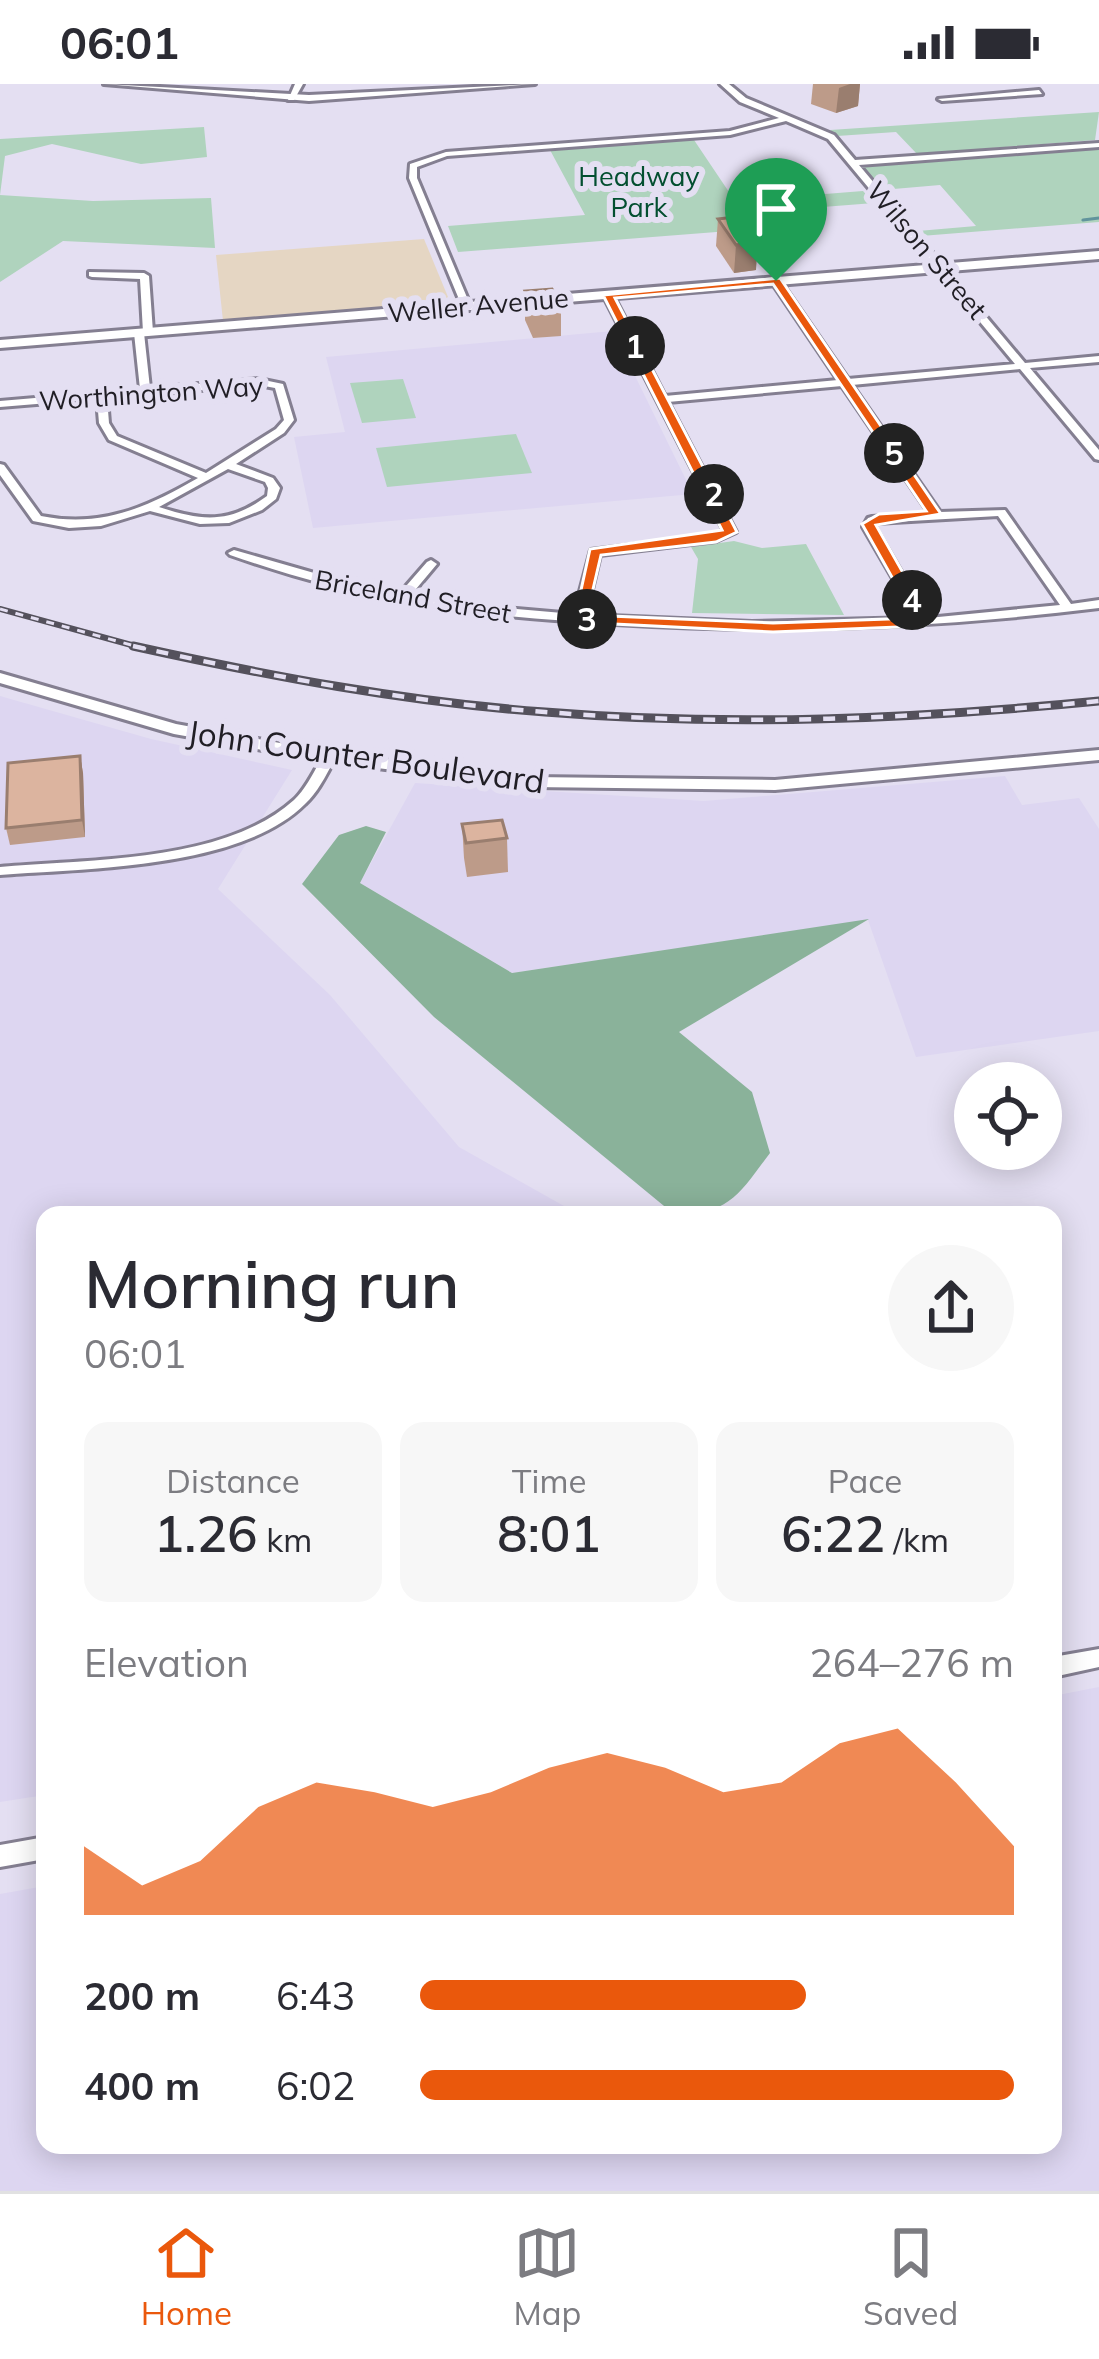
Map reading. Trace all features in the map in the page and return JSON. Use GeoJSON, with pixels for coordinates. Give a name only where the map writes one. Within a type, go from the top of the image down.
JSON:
{"type":"FeatureCollection","features":[{"type":"Feature","properties":{"kind":"street"},"geometry":{"type":"LineString","coordinates":[[109,84],[291,98],[530,84]]}},
{"type":"Feature","properties":{"kind":"street"},"geometry":{"type":"LineString","coordinates":[[291,98],[298,84]]}},
{"type":"Feature","properties":{"kind":"street","name":"Wilson Street"},"geometry":{"type":"LineString","coordinates":[[724,84],[743,100],[826,133],[1099,458]]}},
{"type":"Feature","properties":{"kind":"street"},"geometry":{"type":"LineString","coordinates":[[969,84],[981,96]]}},
{"type":"Feature","properties":{"kind":"street"},"geometry":{"type":"LineString","coordinates":[[942,99],[1039,92]]}},
{"type":"Feature","properties":{"kind":"street"},"geometry":{"type":"LineString","coordinates":[[466,307],[413,178],[418,161],[446,154],[730,133],[790,117]]}},
{"type":"Feature","properties":{"kind":"street"},"geometry":{"type":"LineString","coordinates":[[853,163],[1099,146]]}},
{"type":"Feature","properties":{"kind":"street","name":"Weller Avenue"},"geometry":{"type":"LineString","coordinates":[[0,344],[1099,254]]}},
{"type":"Feature","properties":{"kind":"street"},"geometry":{"type":"LineString","coordinates":[[92,274],[144,276],[146,392]]}},
{"type":"Feature","properties":{"kind":"street"},"geometry":{"type":"LineString","coordinates":[[776,281],[935,514]]}},
{"type":"Feature","properties":{"kind":"street"},"geometry":{"type":"LineString","coordinates":[[579,619],[595,552],[716,538],[730,532],[608,295]]}},
{"type":"Feature","properties":{"kind":"street"},"geometry":{"type":"LineString","coordinates":[[664,399],[1099,359]]}},
{"type":"Feature","properties":{"kind":"street","name":"Worthington Way"},"geometry":{"type":"LineString","coordinates":[[0,404],[259,382],[279,386],[287,426],[152,508],[118,518],[44,522],[31,514],[14,481],[0,466]]}},
{"type":"Feature","properties":{"kind":"street"},"geometry":{"type":"LineString","coordinates":[[102,395],[104,423],[113,437],[204,476]]}},
{"type":"Feature","properties":{"kind":"street"},"geometry":{"type":"LineString","coordinates":[[152,508],[191,521],[219,523],[242,517],[272,496],[269,480],[226,464]]}},
{"type":"Feature","properties":{"kind":"street"},"geometry":{"type":"LineString","coordinates":[[924,622],[868,524],[879,518],[1001,512],[1068,608]]}},
{"type":"Feature","properties":{"kind":"street","name":"Briceland Street"},"geometry":{"type":"LineString","coordinates":[[234,554],[402,599],[579,619],[773,628],[924,622],[1099,604]]}},
{"type":"Feature","properties":{"kind":"street"},"geometry":{"type":"LineString","coordinates":[[402,599],[431,564]]}},
{"type":"Feature","properties":{"kind":"street","name":"John Counter Boulevard"},"geometry":{"type":"LineString","coordinates":[[0,678],[174,729],[329,758],[531,782],[704,786],[861,778],[1099,755]]}},
{"type":"Feature","properties":{"kind":"street"},"geometry":{"type":"LineString","coordinates":[[0,871],[194,850],[242,839],[301,802],[329,758]]}},
{"type":"Feature","properties":{"kind":"street"},"geometry":{"type":"LineString","coordinates":[[1062,1664],[1099,1658]]}},
{"type":"Feature","properties":{"kind":"street"},"geometry":{"type":"LineString","coordinates":[[0,1856],[36,1850]]}},
{"type":"Feature","properties":{"kind":"shaded area"},"geometry":{"type":"Polygon","coordinates":[[[424,239],[448,297],[440,302],[223,321],[216,255],[424,239]]]}},
{"type":"Feature","properties":{"kind":"shaded area"},"geometry":{"type":"Polygon","coordinates":[[[613,331],[693,494],[313,528],[294,437],[345,432],[326,357],[613,331]]]}},
{"type":"Feature","properties":{"kind":"shaded area"},"geometry":{"type":"Polygon","coordinates":[[[0,696],[151,739],[292,770],[218,889],[330,995],[459,1147],[564,1206],[36,1206],[36,1796],[0,1802],[0,696]]]}},
{"type":"Feature","properties":{"kind":"shaded area"},"geometry":{"type":"Polygon","coordinates":[[[1005,776],[1022,805],[1079,798],[1099,829],[1099,1031],[916,1057],[868,920],[512,973],[360,883],[415,783],[704,801],[1005,776]]]}},
{"type":"Feature","properties":{"kind":"shaded area"},"geometry":{"type":"Polygon","coordinates":[[[1099,1687],[1099,2191],[0,2191],[0,1894],[36,1888],[36,2154],[1062,2154],[1062,1694],[1099,1687]]]}},
{"type":"Feature","properties":{"kind":"green space"},"geometry":{"type":"Polygon","coordinates":[[[1099,112],[1095,140],[917,154],[896,132],[837,136],[830,130],[1099,112]]]}},
{"type":"Feature","properties":{"kind":"green space"},"geometry":{"type":"Polygon","coordinates":[[[204,127],[207,157],[141,164],[52,144],[5,156],[0,195],[0,139],[204,127]]]}},
{"type":"Feature","properties":{"kind":"green space","name":"Headway Park"},"geometry":{"type":"Polygon","coordinates":[[[694,140],[735,201],[863,191],[874,203],[745,213],[755,229],[458,252],[448,226],[585,215],[550,150],[694,140]]]}},
{"type":"Feature","properties":{"kind":"green space"},"geometry":{"type":"Polygon","coordinates":[[[1099,149],[1099,222],[921,236],[918,231],[976,226],[940,185],[882,190],[863,167],[1099,149]]]}},
{"type":"Feature","properties":{"kind":"green space"},"geometry":{"type":"Polygon","coordinates":[[[0,195],[93,201],[211,198],[215,248],[63,241],[0,282],[0,195]]]}},
{"type":"Feature","properties":{"kind":"green space"},"geometry":{"type":"Polygon","coordinates":[[[403,379],[416,418],[362,423],[350,383],[403,379]]]}},
{"type":"Feature","properties":{"kind":"green space"},"geometry":{"type":"Polygon","coordinates":[[[516,434],[532,473],[387,487],[376,448],[516,434]]]}},
{"type":"Feature","properties":{"kind":"green space"},"geometry":{"type":"Polygon","coordinates":[[[734,541],[762,548],[806,544],[844,615],[692,613],[698,559],[691,547],[734,541]]]}},
{"type":"Feature","properties":{"kind":"green space"},"geometry":{"type":"Polygon","coordinates":[[[366,826],[386,832],[360,883],[512,973],[869,919],[679,1032],[752,1092],[770,1153],[741,1190],[721,1206],[664,1206],[434,1017],[302,884],[339,835],[366,826]]]}},
{"type":"Feature","properties":{"kind":"building"},"geometry":{"type":"Polygon","coordinates":[[[735,217],[758,241],[736,245],[718,219],[735,217]]]}},
{"type":"Feature","properties":{"kind":"building"},"geometry":{"type":"Polygon","coordinates":[[[552,289],[561,307],[533,309],[525,291],[552,289]]]}},
{"type":"Feature","properties":{"kind":"building"},"geometry":{"type":"Polygon","coordinates":[[[80,756],[82,820],[6,828],[8,763],[80,756]]]}},
{"type":"Feature","properties":{"kind":"building"},"geometry":{"type":"Polygon","coordinates":[[[502,820],[507,838],[466,843],[462,824],[502,820]]]}},
{"type":"Feature","properties":{"kind":"waterway"},"geometry":{"type":"LineString","coordinates":[[1083,220],[1099,218]]}},
{"type":"Feature","properties":{"kind":"railway"},"geometry":{"type":"LineString","coordinates":[[0,609],[141,648]]}},
{"type":"Feature","properties":{"kind":"railway"},"geometry":{"type":"LineString","coordinates":[[133,646],[141,648]]}},
{"type":"Feature","properties":{"kind":"railway"},"geometry":{"type":"LineString","coordinates":[[141,648],[389,695],[615,717],[822,719],[1099,701]]}},
{"type":"Feature","properties":{"kind":"railway"},"geometry":{"type":"LineString","coordinates":[[141,648],[146,649]]}},
{"type":"Feature","properties":{"kind":"route"},"geometry":{"type":"LineString","coordinates":[[776,281],[935,514],[879,518],[868,524],[924,622],[773,628],[579,619],[595,552],[716,538],[730,532],[608,295],[776,281]]}}]}
